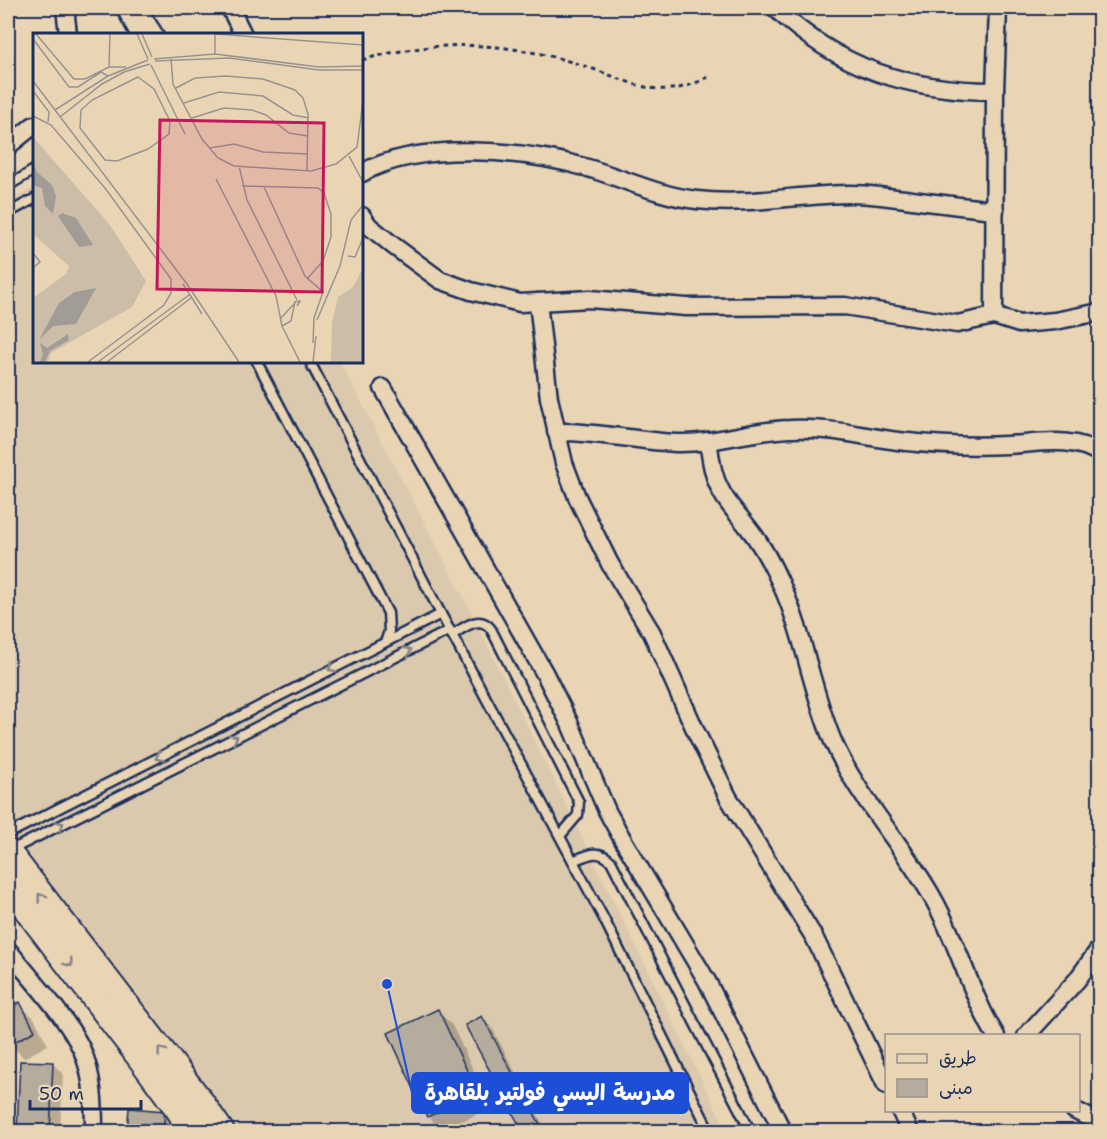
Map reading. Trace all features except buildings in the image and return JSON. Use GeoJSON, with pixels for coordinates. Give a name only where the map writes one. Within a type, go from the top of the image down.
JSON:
{"type":"FeatureCollection","features":[{"type":"Feature","properties":{"kind":"main road"},"geometry":{"type":"LineString","coordinates":[[8,852],[221,1131]]}},
{"type":"Feature","properties":{"kind":"main road"},"geometry":{"type":"LineString","coordinates":[[8,884],[181,1112],[190,1131]]}},
{"type":"Feature","properties":{"kind":"street"},"geometry":{"type":"LineString","coordinates":[[65,8],[68,33]]}},
{"type":"Feature","properties":{"kind":"street"},"geometry":{"type":"LineString","coordinates":[[125,8],[138,33]]}},
{"type":"Feature","properties":{"kind":"street"},"geometry":{"type":"LineString","coordinates":[[137,8],[153,33]]}},
{"type":"Feature","properties":{"kind":"street"},"geometry":{"type":"LineString","coordinates":[[230,8],[242,33]]}},
{"type":"Feature","properties":{"kind":"street"},"geometry":{"type":"LineString","coordinates":[[775,8],[817,42],[880,74],[936,88],[995,91]]}},
{"type":"Feature","properties":{"kind":"street"},"geometry":{"type":"LineString","coordinates":[[994,316],[995,91],[998,8]]}},
{"type":"Feature","properties":{"kind":"street"},"geometry":{"type":"LineString","coordinates":[[8,146],[33,126]]}},
{"type":"Feature","properties":{"kind":"street"},"geometry":{"type":"LineString","coordinates":[[363,172],[378,165],[422,155],[498,152],[560,161],[658,192],[697,200],[725,201],[865,194],[995,210]]}},
{"type":"Feature","properties":{"kind":"street"},"geometry":{"type":"LineString","coordinates":[[363,217],[369,226],[395,248],[440,280],[503,300],[520,303],[590,299],[686,307],[845,306],[957,324],[994,316],[1019,324],[1055,321],[1100,312]]}},
{"type":"Feature","properties":{"kind":"street"},"geometry":{"type":"LineString","coordinates":[[538,302],[549,398],[556,432],[564,463],[592,531],[652,633],[728,797],[759,844],[814,937],[885,1083]]}},
{"type":"Feature","properties":{"kind":"street"},"geometry":{"type":"LineString","coordinates":[[383,388],[544,674],[570,724],[593,781],[617,831],[707,981],[783,1131]]}},
{"type":"Feature","properties":{"kind":"street"},"geometry":{"type":"LineString","coordinates":[[556,432],[603,433],[653,441],[708,441],[760,432],[816,428],[940,445],[986,446],[1068,442],[1082,445],[1100,454]]}},
{"type":"Feature","properties":{"kind":"street"},"geometry":{"type":"LineString","coordinates":[[708,441],[714,474],[720,491],[758,541],[791,606],[801,632],[824,717],[844,764],[871,808],[908,858],[935,901],[996,1034]]}},
{"type":"Feature","properties":{"kind":"street"},"geometry":{"type":"LineString","coordinates":[[1027,1034],[1077,980],[1100,948]]}},
{"type":"Feature","properties":{"kind":"street"},"geometry":{"type":"LineString","coordinates":[[8,950],[71,1029],[82,1050],[92,1093],[94,1131]]}},
{"type":"Feature","properties":{"kind":"street"},"geometry":{"type":"LineString","coordinates":[[901,1112],[910,1131]]}},
{"type":"Feature","properties":{"kind":"street"},"geometry":{"type":"LineString","coordinates":[[1078,1112],[1100,1123]]}},
{"type":"Feature","properties":{"kind":"lane"},"geometry":{"type":"LineString","coordinates":[[8,186],[33,171]]}},
{"type":"Feature","properties":{"kind":"lane"},"geometry":{"type":"LineString","coordinates":[[8,213],[33,200]]}},
{"type":"Feature","properties":{"kind":"lane"},"geometry":{"type":"LineString","coordinates":[[258,363],[384,604],[390,622],[386,640]]}},
{"type":"Feature","properties":{"kind":"lane"},"geometry":{"type":"LineString","coordinates":[[311,363],[604,919],[710,1131]]}},
{"type":"Feature","properties":{"kind":"lane"},"geometry":{"type":"LineString","coordinates":[[8,834],[441,614]]}},
{"type":"Feature","properties":{"kind":"lane"},"geometry":{"type":"LineString","coordinates":[[8,852],[451,632],[478,621],[486,623],[490,628],[579,802],[578,815],[560,836]]}},
{"type":"Feature","properties":{"kind":"lane"},"geometry":{"type":"LineString","coordinates":[[573,861],[592,853],[603,854],[611,861],[752,1131]]}},
{"type":"Feature","properties":{"kind":"path"},"geometry":{"type":"LineString","coordinates":[[363,60],[421,49],[489,46],[551,56],[633,85],[648,88],[679,88],[710,76]]}},
{"type":"Feature","properties":{"kind":"shaded area"},"geometry":{"type":"Polygon","coordinates":[[[33,189],[33,363],[341,363],[465,600],[727,1131],[233,1131],[8,837],[8,202],[33,189]]]}},
{"type":"Feature","properties":{"kind":"place","name":"مدرسة اليسي فولتير بلقاهرة"},"geometry":{"type":"Point","coordinates":[387,984]}}]}
